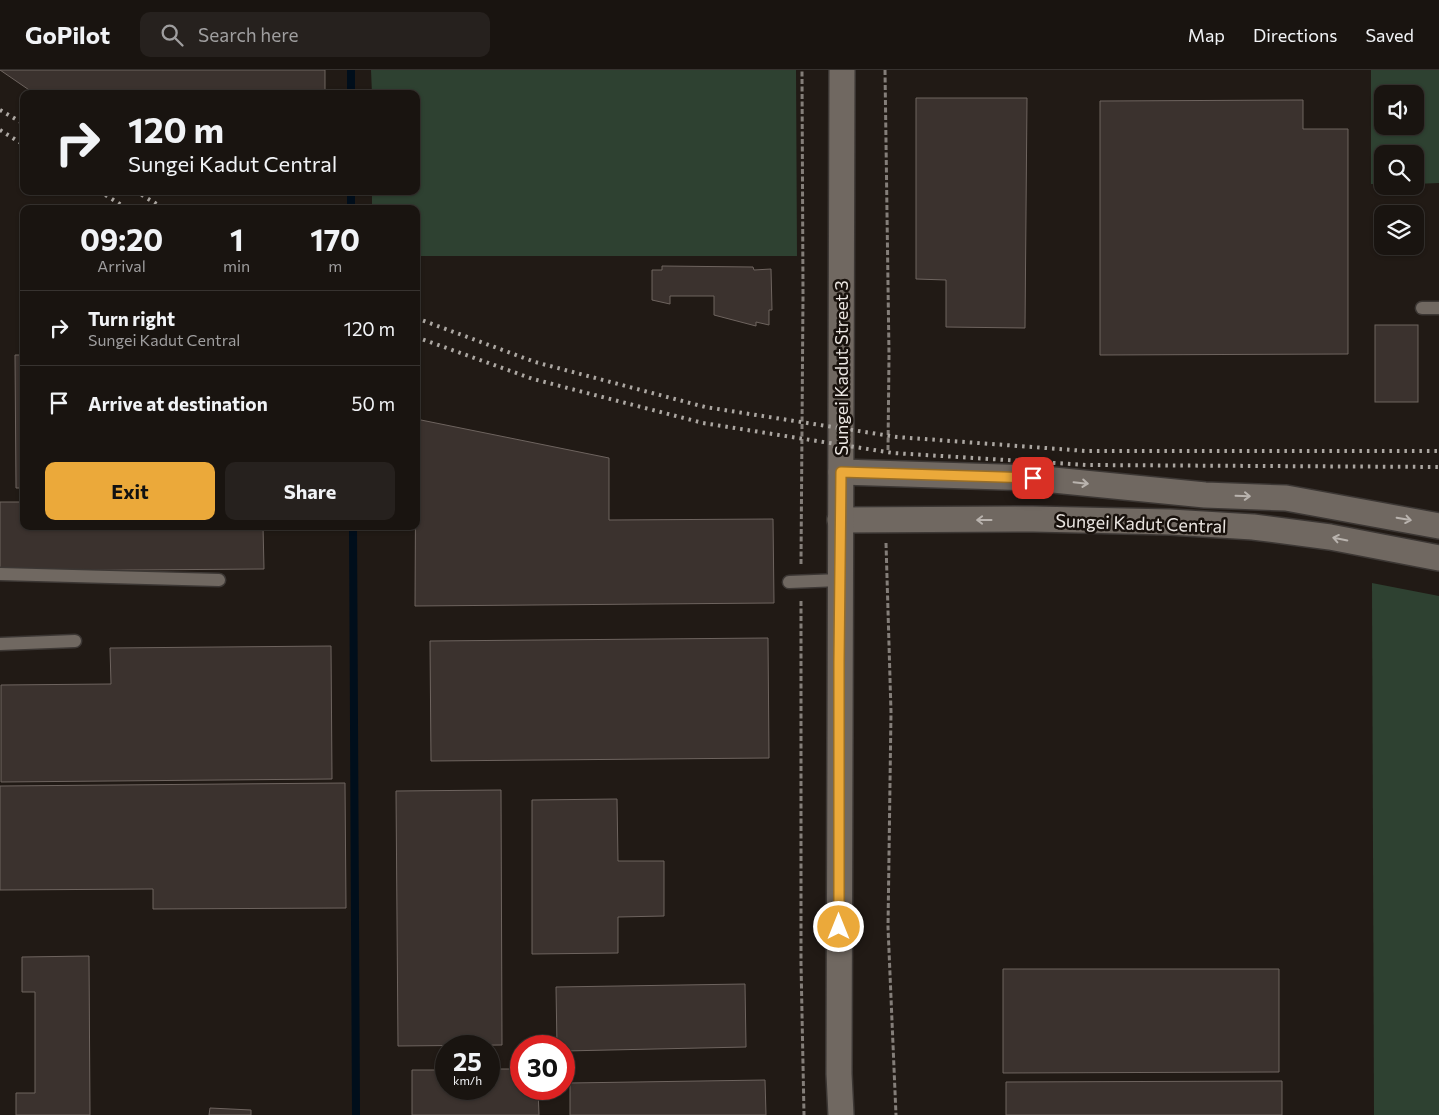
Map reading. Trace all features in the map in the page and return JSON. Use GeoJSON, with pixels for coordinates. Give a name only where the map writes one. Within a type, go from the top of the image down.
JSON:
{"type":"FeatureCollection","features":[{"type":"Feature","properties":{"kind":"street","name":"Sungei Kadut Street 3"},"geometry":{"type":"LineString","coordinates":[[841,1115],[839,1074],[842,70]]}},
{"type":"Feature","properties":{"kind":"street","name":"Sungei Kadut Central"},"geometry":{"type":"LineString","coordinates":[[841,472],[1033,478],[1205,495],[1286,498],[1439,526]]}},
{"type":"Feature","properties":{"kind":"street","name":"Sungei Kadut Central"},"geometry":{"type":"LineString","coordinates":[[840,520],[1032,519],[1170,522],[1253,527],[1330,537],[1439,558]]}},
{"type":"Feature","properties":{"kind":"lane"},"geometry":{"type":"LineString","coordinates":[[1422,308],[1439,308]]}},
{"type":"Feature","properties":{"kind":"lane"},"geometry":{"type":"LineString","coordinates":[[0,574],[219,580]]}},
{"type":"Feature","properties":{"kind":"lane"},"geometry":{"type":"LineString","coordinates":[[795,582],[840,580]]}},
{"type":"Feature","properties":{"kind":"lane"},"geometry":{"type":"LineString","coordinates":[[0,644],[75,641]]}},
{"type":"Feature","properties":{"kind":"path"},"geometry":{"type":"LineString","coordinates":[[802,70],[803,305],[795,582],[804,1115]]}},
{"type":"Feature","properties":{"kind":"path"},"geometry":{"type":"LineString","coordinates":[[885,70],[889,354],[888,473]]}},
{"type":"Feature","properties":{"kind":"path"},"geometry":{"type":"LineString","coordinates":[[886,520],[891,712],[888,927],[896,1115]]}},
{"type":"Feature","properties":{"kind":"green space"},"geometry":{"type":"Polygon","coordinates":[[[371,70],[796,70],[797,256],[420,256],[420,205],[372,205],[372,195],[420,195],[420,90],[372,90],[371,70]]]}},
{"type":"Feature","properties":{"kind":"green space"},"geometry":{"type":"Polygon","coordinates":[[[1371,70],[1439,70],[1439,183],[1424,184],[1424,145],[1374,145],[1374,184],[1371,184],[1371,70]]]}},
{"type":"Feature","properties":{"kind":"green space"},"geometry":{"type":"Polygon","coordinates":[[[1372,583],[1439,596],[1439,1115],[1374,1115],[1372,583]]]}},
{"type":"Feature","properties":{"kind":"building"},"geometry":{"type":"Polygon","coordinates":[[[0,70],[325,70],[325,90],[29,90],[0,70]]]}},
{"type":"Feature","properties":{"kind":"building"},"geometry":{"type":"Polygon","coordinates":[[[916,98],[1027,98],[1025,328],[946,327],[946,280],[916,279],[916,98]]]}},
{"type":"Feature","properties":{"kind":"building"},"geometry":{"type":"Polygon","coordinates":[[[1303,100],[1303,129],[1348,129],[1348,354],[1100,355],[1100,101],[1303,100]]]}},
{"type":"Feature","properties":{"kind":"building"},"geometry":{"type":"Polygon","coordinates":[[[662,266],[753,267],[754,270],[771,269],[772,310],[769,310],[769,325],[756,322],[756,326],[714,315],[714,296],[670,296],[670,304],[652,300],[652,270],[662,270],[662,266]]]}},
{"type":"Feature","properties":{"kind":"building"},"geometry":{"type":"Polygon","coordinates":[[[1375,325],[1418,325],[1418,402],[1375,402],[1375,325]]]}},
{"type":"Feature","properties":{"kind":"building"},"geometry":{"type":"Polygon","coordinates":[[[15,355],[20,355],[20,488],[16,488],[15,355]]]}},
{"type":"Feature","properties":{"kind":"building"},"geometry":{"type":"Polygon","coordinates":[[[420,420],[609,458],[609,520],[773,519],[774,603],[415,606],[415,530],[420,530],[420,420]]]}},
{"type":"Feature","properties":{"kind":"building"},"geometry":{"type":"Polygon","coordinates":[[[0,502],[20,502],[20,530],[263,530],[264,569],[0,571],[0,502]]]}},
{"type":"Feature","properties":{"kind":"building"},"geometry":{"type":"Polygon","coordinates":[[[768,638],[769,758],[431,761],[430,641],[768,638]]]}},
{"type":"Feature","properties":{"kind":"building"},"geometry":{"type":"Polygon","coordinates":[[[331,646],[332,779],[1,782],[1,685],[111,684],[110,648],[331,646]]]}},
{"type":"Feature","properties":{"kind":"building"},"geometry":{"type":"Polygon","coordinates":[[[345,783],[346,908],[153,909],[153,889],[0,890],[0,786],[345,783]]]}},
{"type":"Feature","properties":{"kind":"building"},"geometry":{"type":"Polygon","coordinates":[[[501,790],[502,1045],[500,1045],[500,1035],[435,1035],[435,1046],[398,1046],[396,791],[501,790]]]}},
{"type":"Feature","properties":{"kind":"building"},"geometry":{"type":"Polygon","coordinates":[[[617,799],[618,861],[664,861],[664,916],[618,917],[618,953],[532,954],[532,800],[617,799]]]}},
{"type":"Feature","properties":{"kind":"building"},"geometry":{"type":"Polygon","coordinates":[[[89,956],[90,1115],[16,1115],[16,1093],[35,1093],[35,992],[22,992],[22,957],[89,956]]]}},
{"type":"Feature","properties":{"kind":"building"},"geometry":{"type":"Polygon","coordinates":[[[1003,969],[1279,969],[1279,1072],[1003,1073],[1003,969]]]}},
{"type":"Feature","properties":{"kind":"building"},"geometry":{"type":"Polygon","coordinates":[[[745,984],[746,1047],[575,1051],[575,1035],[557,1035],[556,987],[745,984]]]}},
{"type":"Feature","properties":{"kind":"building"},"geometry":{"type":"Polygon","coordinates":[[[500,1069],[510,1069],[510,1100],[538,1100],[539,1115],[412,1115],[412,1070],[435,1070],[435,1100],[500,1100],[500,1069]]]}},
{"type":"Feature","properties":{"kind":"building"},"geometry":{"type":"Polygon","coordinates":[[[765,1080],[766,1115],[570,1115],[570,1100],[575,1100],[575,1083],[765,1080]]]}},
{"type":"Feature","properties":{"kind":"building"},"geometry":{"type":"Polygon","coordinates":[[[1282,1081],[1282,1115],[1006,1115],[1006,1082],[1282,1081]]]}},
{"type":"Feature","properties":{"kind":"building"},"geometry":{"type":"Polygon","coordinates":[[[210,1108],[251,1110],[251,1115],[209,1115],[210,1108]]]}},
{"type":"Feature","properties":{"kind":"waterway"},"geometry":{"type":"LineString","coordinates":[[351,70],[351,90]]}},
{"type":"Feature","properties":{"kind":"waterway"},"geometry":{"type":"LineString","coordinates":[[351,195],[351,205]]}},
{"type":"Feature","properties":{"kind":"waterway"},"geometry":{"type":"LineString","coordinates":[[353,530],[356,1115]]}},
{"type":"Feature","properties":{"kind":"railway"},"geometry":{"type":"LineString","coordinates":[[0,110],[20,122]]}},
{"type":"Feature","properties":{"kind":"railway"},"geometry":{"type":"LineString","coordinates":[[0,130],[20,142]]}},
{"type":"Feature","properties":{"kind":"railway"},"geometry":{"type":"LineString","coordinates":[[105,195],[122,205]]}},
{"type":"Feature","properties":{"kind":"railway"},"geometry":{"type":"LineString","coordinates":[[142,195],[158,205]]}},
{"type":"Feature","properties":{"kind":"railway"},"geometry":{"type":"LineString","coordinates":[[420,319],[535,362],[705,407],[897,437],[1086,451],[1439,451]]}},
{"type":"Feature","properties":{"kind":"railway"},"geometry":{"type":"LineString","coordinates":[[420,338],[533,379],[703,423],[893,453],[1087,465],[1439,467]]}},
{"type":"Feature","properties":{"kind":"route"},"geometry":{"type":"LineString","coordinates":[[839,927],[841,472],[1033,478]]}}]}
